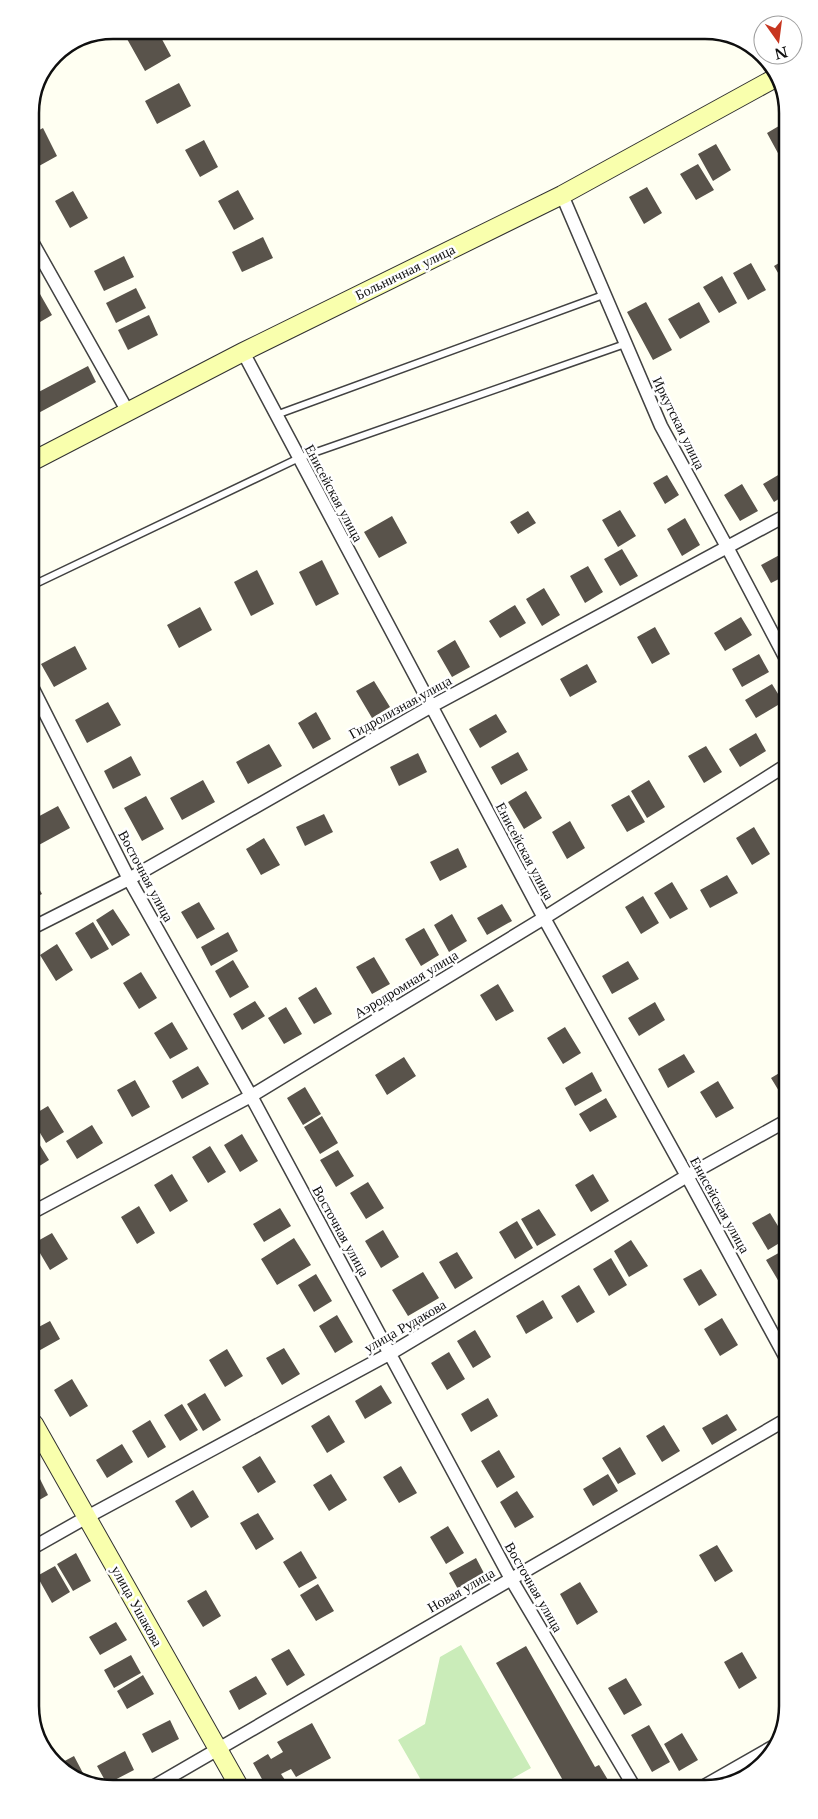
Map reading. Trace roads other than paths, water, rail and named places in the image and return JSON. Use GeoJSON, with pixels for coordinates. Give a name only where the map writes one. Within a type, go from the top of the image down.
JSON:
{"type":"FeatureCollection","features":[{"type":"Feature","properties":{"kind":"street","name":"Больничная улица"},"geometry":{"type":"LineString","coordinates":[[39,458],[243,352],[562,195],[772,80]]}},
{"type":"Feature","properties":{"kind":"street","name":"Иркутская улица"},"geometry":{"type":"LineString","coordinates":[[562,195],[661,426],[728,547],[779,645]]}},
{"type":"Feature","properties":{"kind":"street"},"geometry":{"type":"LineString","coordinates":[[39,256],[128,412]]}},
{"type":"Feature","properties":{"kind":"street","name":"Енисейская улица"},"geometry":{"type":"LineString","coordinates":[[243,352],[430,707],[779,1345]]}},
{"type":"Feature","properties":{"kind":"street","name":"Гидролизная улица"},"geometry":{"type":"LineString","coordinates":[[39,924],[129,879],[430,707],[779,519]]}},
{"type":"Feature","properties":{"kind":"street","name":"Восточная улица"},"geometry":{"type":"LineString","coordinates":[[39,703],[129,879],[251,1096],[511,1579],[630,1780]]}},
{"type":"Feature","properties":{"kind":"street","name":"Аэродромная улица"},"geometry":{"type":"LineString","coordinates":[[39,1209],[251,1096],[544,918],[779,770]]}},
{"type":"Feature","properties":{"kind":"street","name":"улица Рудакова"},"geometry":{"type":"LineString","coordinates":[[39,1545],[87,1517],[391,1353],[688,1176],[779,1125]]}},
{"type":"Feature","properties":{"kind":"street","name":"Новая улица"},"geometry":{"type":"LineString","coordinates":[[165,1780],[779,1424]]}},
{"type":"Feature","properties":{"kind":"street","name":"улица Ушакова"},"geometry":{"type":"LineString","coordinates":[[39,1433],[235,1780]]}},
{"type":"Feature","properties":{"kind":"street"},"geometry":{"type":"LineString","coordinates":[[715,1780],[763,1752]]}},
{"type":"Feature","properties":{"kind":"lane"},"geometry":{"type":"LineString","coordinates":[[276,415],[606,294]]}},
{"type":"Feature","properties":{"kind":"lane"},"geometry":{"type":"LineString","coordinates":[[39,582],[299,458],[625,344]]}}]}
